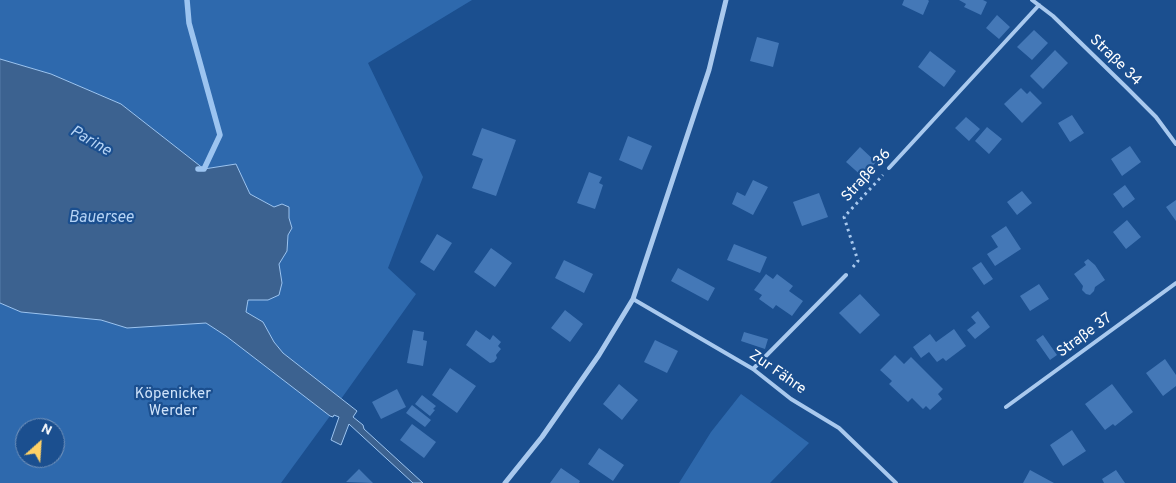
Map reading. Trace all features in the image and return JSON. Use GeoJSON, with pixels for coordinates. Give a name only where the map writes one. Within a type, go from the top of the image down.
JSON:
{"type":"FeatureCollection","features":[{"type":"Feature","properties":{"kind":"street"},"geometry":{"type":"LineString","coordinates":[[505,483],[542,437],[599,355],[633,299],[709,70],[726,0]]}},
{"type":"Feature","properties":{"kind":"lane","name":"Straße 34"},"geometry":{"type":"LineString","coordinates":[[1032,0],[1053,16],[1128,88],[1156,117],[1176,144]]}},
{"type":"Feature","properties":{"kind":"lane","name":"Straße 36"},"geometry":{"type":"LineString","coordinates":[[889,168],[1039,5]]}},
{"type":"Feature","properties":{"kind":"lane"},"geometry":{"type":"LineString","coordinates":[[753,369],[846,275]]}},
{"type":"Feature","properties":{"kind":"lane","name":"Straße 37"},"geometry":{"type":"LineString","coordinates":[[1006,407],[1176,283]]}},
{"type":"Feature","properties":{"kind":"lane","name":"Zur Fähre"},"geometry":{"type":"LineString","coordinates":[[633,299],[753,369],[791,399],[839,428],[896,483]]}},
{"type":"Feature","properties":{"kind":"path","name":"Straße 36"},"geometry":{"type":"LineString","coordinates":[[846,275],[858,261],[844,217],[889,168]]}},
{"type":"Feature","properties":{"kind":"green space"},"geometry":{"type":"Polygon","coordinates":[[[0,0],[472,0],[368,63],[423,177],[388,268],[416,294],[341,399],[283,353],[274,342],[263,322],[246,312],[248,300],[268,300],[282,283],[279,264],[287,251],[288,235],[292,228],[289,218],[274,207],[250,194],[236,164],[204,169],[121,104],[51,74],[0,59],[0,0]]]}},
{"type":"Feature","properties":{"kind":"green space","name":"Köpenicker Werder"},"geometry":{"type":"Polygon","coordinates":[[[0,303],[21,312],[101,320],[127,328],[206,323],[226,336],[330,416],[281,483],[0,483],[0,303]]]}},
{"type":"Feature","properties":{"kind":"green space"},"geometry":{"type":"Polygon","coordinates":[[[741,394],[809,443],[770,483],[679,483],[711,432],[741,394]]]}},
{"type":"Feature","properties":{"kind":"water","name":"Bauersee"},"geometry":{"type":"Polygon","coordinates":[[[0,59],[51,74],[121,104],[204,169],[236,164],[250,194],[274,207],[282,204],[289,207],[289,218],[292,228],[288,235],[287,251],[279,264],[282,283],[279,295],[268,300],[248,300],[246,312],[263,322],[274,342],[283,353],[357,411],[353,417],[363,425],[364,429],[423,483],[413,483],[349,424],[341,445],[331,440],[339,417],[330,416],[226,336],[206,323],[127,328],[101,320],[21,312],[0,303],[0,59]]]}},
{"type":"Feature","properties":{"kind":"building"},"geometry":{"type":"Polygon","coordinates":[[[904,0],[929,1],[923,15],[902,5],[904,0]]]}},
{"type":"Feature","properties":{"kind":"building"},"geometry":{"type":"Polygon","coordinates":[[[959,0],[983,0],[987,2],[981,15],[964,7],[966,4],[959,0]]]}},
{"type":"Feature","properties":{"kind":"building"},"geometry":{"type":"Polygon","coordinates":[[[997,15],[1010,27],[999,39],[986,28],[997,15]]]}},
{"type":"Feature","properties":{"kind":"building"},"geometry":{"type":"Polygon","coordinates":[[[1034,30],[1048,43],[1032,60],[1017,47],[1034,30]]]}},
{"type":"Feature","properties":{"kind":"building"},"geometry":{"type":"Polygon","coordinates":[[[757,37],[779,43],[773,67],[750,61],[757,37]]]}},
{"type":"Feature","properties":{"kind":"building"},"geometry":{"type":"Polygon","coordinates":[[[1055,50],[1068,63],[1043,89],[1030,76],[1055,50]]]}},
{"type":"Feature","properties":{"kind":"building"},"geometry":{"type":"Polygon","coordinates":[[[930,51],[956,71],[944,87],[918,67],[930,51]]]}},
{"type":"Feature","properties":{"kind":"building"},"geometry":{"type":"Polygon","coordinates":[[[1021,88],[1027,94],[1030,91],[1042,103],[1022,123],[1004,104],[1021,88]]]}},
{"type":"Feature","properties":{"kind":"building"},"geometry":{"type":"Polygon","coordinates":[[[1072,115],[1084,133],[1070,142],[1058,123],[1072,115]]]}},
{"type":"Feature","properties":{"kind":"building"},"geometry":{"type":"Polygon","coordinates":[[[966,117],[980,129],[969,141],[955,128],[966,117]]]}},
{"type":"Feature","properties":{"kind":"building"},"geometry":{"type":"Polygon","coordinates":[[[987,127],[1002,139],[989,154],[975,141],[987,127]]]}},
{"type":"Feature","properties":{"kind":"building"},"geometry":{"type":"Polygon","coordinates":[[[482,128],[516,140],[496,196],[472,188],[483,159],[472,155],[482,128]]]}},
{"type":"Feature","properties":{"kind":"building"},"geometry":{"type":"Polygon","coordinates":[[[628,136],[652,146],[642,170],[619,160],[628,136]]]}},
{"type":"Feature","properties":{"kind":"building"},"geometry":{"type":"Polygon","coordinates":[[[1130,146],[1141,162],[1122,176],[1111,159],[1130,146]]]}},
{"type":"Feature","properties":{"kind":"building"},"geometry":{"type":"Polygon","coordinates":[[[860,147],[876,162],[863,177],[846,162],[860,147]]]}},
{"type":"Feature","properties":{"kind":"building"},"geometry":{"type":"Polygon","coordinates":[[[589,172],[602,177],[599,183],[603,185],[595,209],[577,203],[589,172]]]}},
{"type":"Feature","properties":{"kind":"building"},"geometry":{"type":"Polygon","coordinates":[[[753,180],[768,187],[753,215],[732,204],[737,192],[745,196],[753,180]]]}},
{"type":"Feature","properties":{"kind":"building"},"geometry":{"type":"Polygon","coordinates":[[[1125,185],[1135,199],[1123,208],[1113,194],[1125,185]]]}},
{"type":"Feature","properties":{"kind":"building"},"geometry":{"type":"Polygon","coordinates":[[[1022,191],[1032,203],[1017,215],[1007,202],[1022,191]]]}},
{"type":"Feature","properties":{"kind":"building"},"geometry":{"type":"Polygon","coordinates":[[[819,193],[828,217],[802,226],[793,202],[819,193]]]}},
{"type":"Feature","properties":{"kind":"building"},"geometry":{"type":"Polygon","coordinates":[[[1176,200],[1176,221],[1166,207],[1176,200]]]}},
{"type":"Feature","properties":{"kind":"building"},"geometry":{"type":"Polygon","coordinates":[[[1127,220],[1141,237],[1126,249],[1113,232],[1127,220]]]}},
{"type":"Feature","properties":{"kind":"building"},"geometry":{"type":"Polygon","coordinates":[[[1006,226],[1021,249],[995,266],[987,254],[998,247],[991,236],[1006,226]]]}},
{"type":"Feature","properties":{"kind":"building"},"geometry":{"type":"Polygon","coordinates":[[[437,234],[452,243],[434,271],[420,262],[437,234]]]}},
{"type":"Feature","properties":{"kind":"building"},"geometry":{"type":"Polygon","coordinates":[[[734,244],[767,257],[760,273],[727,260],[734,244]]]}},
{"type":"Feature","properties":{"kind":"building"},"geometry":{"type":"Polygon","coordinates":[[[491,248],[512,263],[495,287],[474,272],[491,248]]]}},
{"type":"Feature","properties":{"kind":"building"},"geometry":{"type":"Polygon","coordinates":[[[1088,259],[1095,265],[1105,280],[1095,287],[1090,295],[1082,290],[1083,286],[1074,274],[1086,265],[1084,262],[1088,259]]]}},
{"type":"Feature","properties":{"kind":"building"},"geometry":{"type":"Polygon","coordinates":[[[564,260],[593,274],[584,293],[555,278],[564,260]]]}},
{"type":"Feature","properties":{"kind":"building"},"geometry":{"type":"Polygon","coordinates":[[[981,262],[993,279],[984,285],[972,268],[981,262]]]}},
{"type":"Feature","properties":{"kind":"building"},"geometry":{"type":"Polygon","coordinates":[[[678,268],[715,288],[708,301],[671,281],[678,268]]]}},
{"type":"Feature","properties":{"kind":"building"},"geometry":{"type":"Polygon","coordinates":[[[766,274],[773,279],[777,274],[793,286],[789,291],[803,301],[792,316],[776,305],[773,309],[759,299],[762,295],[754,290],[766,274]]]}},
{"type":"Feature","properties":{"kind":"building"},"geometry":{"type":"Polygon","coordinates":[[[1039,284],[1049,299],[1030,311],[1020,296],[1039,284]]]}},
{"type":"Feature","properties":{"kind":"building"},"geometry":{"type":"Polygon","coordinates":[[[860,294],[880,315],[860,334],[839,313],[860,294]]]}},
{"type":"Feature","properties":{"kind":"building"},"geometry":{"type":"Polygon","coordinates":[[[565,310],[583,324],[570,342],[551,328],[565,310]]]}},
{"type":"Feature","properties":{"kind":"building"},"geometry":{"type":"Polygon","coordinates":[[[978,311],[990,327],[975,339],[967,330],[976,323],[971,317],[978,311]]]}},
{"type":"Feature","properties":{"kind":"building"},"geometry":{"type":"Polygon","coordinates":[[[954,329],[966,346],[946,361],[943,358],[937,362],[929,352],[921,358],[913,347],[930,334],[936,342],[954,329]]]}},
{"type":"Feature","properties":{"kind":"building"},"geometry":{"type":"Polygon","coordinates":[[[413,330],[424,332],[423,340],[427,341],[423,366],[407,363],[413,330]]]}},
{"type":"Feature","properties":{"kind":"building"},"geometry":{"type":"Polygon","coordinates":[[[476,330],[490,340],[493,335],[501,342],[498,346],[501,349],[496,355],[497,358],[494,362],[490,363],[466,345],[476,330]]]}},
{"type":"Feature","properties":{"kind":"building"},"geometry":{"type":"Polygon","coordinates":[[[744,332],[768,339],[765,349],[741,341],[744,332]]]}},
{"type":"Feature","properties":{"kind":"building"},"geometry":{"type":"Polygon","coordinates":[[[1043,335],[1057,355],[1050,360],[1036,340],[1043,335]]]}},
{"type":"Feature","properties":{"kind":"building"},"geometry":{"type":"Polygon","coordinates":[[[655,340],[678,351],[667,373],[644,362],[655,340]]]}},
{"type":"Feature","properties":{"kind":"building"},"geometry":{"type":"Polygon","coordinates":[[[895,355],[904,364],[911,357],[943,389],[938,394],[942,399],[930,410],[926,406],[923,409],[912,398],[908,402],[889,384],[892,381],[880,370],[895,355]]]}},
{"type":"Feature","properties":{"kind":"building"},"geometry":{"type":"Polygon","coordinates":[[[1165,359],[1176,375],[1176,386],[1163,396],[1146,373],[1165,359]]]}},
{"type":"Feature","properties":{"kind":"building"},"geometry":{"type":"Polygon","coordinates":[[[450,368],[476,386],[457,413],[432,395],[450,368]]]}},
{"type":"Feature","properties":{"kind":"building"},"geometry":{"type":"Polygon","coordinates":[[[619,384],[638,400],[622,420],[603,404],[619,384]]]}},
{"type":"Feature","properties":{"kind":"building"},"geometry":{"type":"Polygon","coordinates":[[[1112,384],[1133,412],[1115,426],[1113,424],[1105,430],[1085,404],[1112,384]]]}},
{"type":"Feature","properties":{"kind":"building"},"geometry":{"type":"Polygon","coordinates":[[[397,389],[406,407],[381,419],[372,402],[397,389]]]}},
{"type":"Feature","properties":{"kind":"building"},"geometry":{"type":"Polygon","coordinates":[[[422,395],[436,406],[430,416],[415,404],[422,395]]]}},
{"type":"Feature","properties":{"kind":"building"},"geometry":{"type":"Polygon","coordinates":[[[412,405],[431,420],[425,427],[406,413],[412,405]]]}},
{"type":"Feature","properties":{"kind":"building"},"geometry":{"type":"Polygon","coordinates":[[[412,424],[436,442],[424,458],[400,440],[412,424]]]}},
{"type":"Feature","properties":{"kind":"building"},"geometry":{"type":"Polygon","coordinates":[[[1072,430],[1086,451],[1063,466],[1050,445],[1072,430]]]}},
{"type":"Feature","properties":{"kind":"building"},"geometry":{"type":"Polygon","coordinates":[[[599,448],[624,465],[613,481],[588,464],[599,448]]]}},
{"type":"Feature","properties":{"kind":"building"},"geometry":{"type":"Polygon","coordinates":[[[561,468],[580,481],[579,483],[550,483],[561,468]]]}},
{"type":"Feature","properties":{"kind":"building"},"geometry":{"type":"Polygon","coordinates":[[[359,469],[373,483],[346,482],[359,469]]]}},
{"type":"Feature","properties":{"kind":"building"},"geometry":{"type":"Polygon","coordinates":[[[1030,470],[1054,483],[1023,483],[1030,470]]]}},
{"type":"Feature","properties":{"kind":"building"},"geometry":{"type":"Polygon","coordinates":[[[1116,470],[1125,483],[1104,483],[1102,479],[1116,470]]]}},
{"type":"Feature","properties":{"kind":"waterway"},"geometry":{"type":"LineString","coordinates":[[187,0],[189,23],[220,135],[204,169],[198,169]]}},
{"type":"Feature","properties":{"kind":"water label","name":"Parine"},"geometry":{"type":"Point","coordinates":[90,142]}}]}
